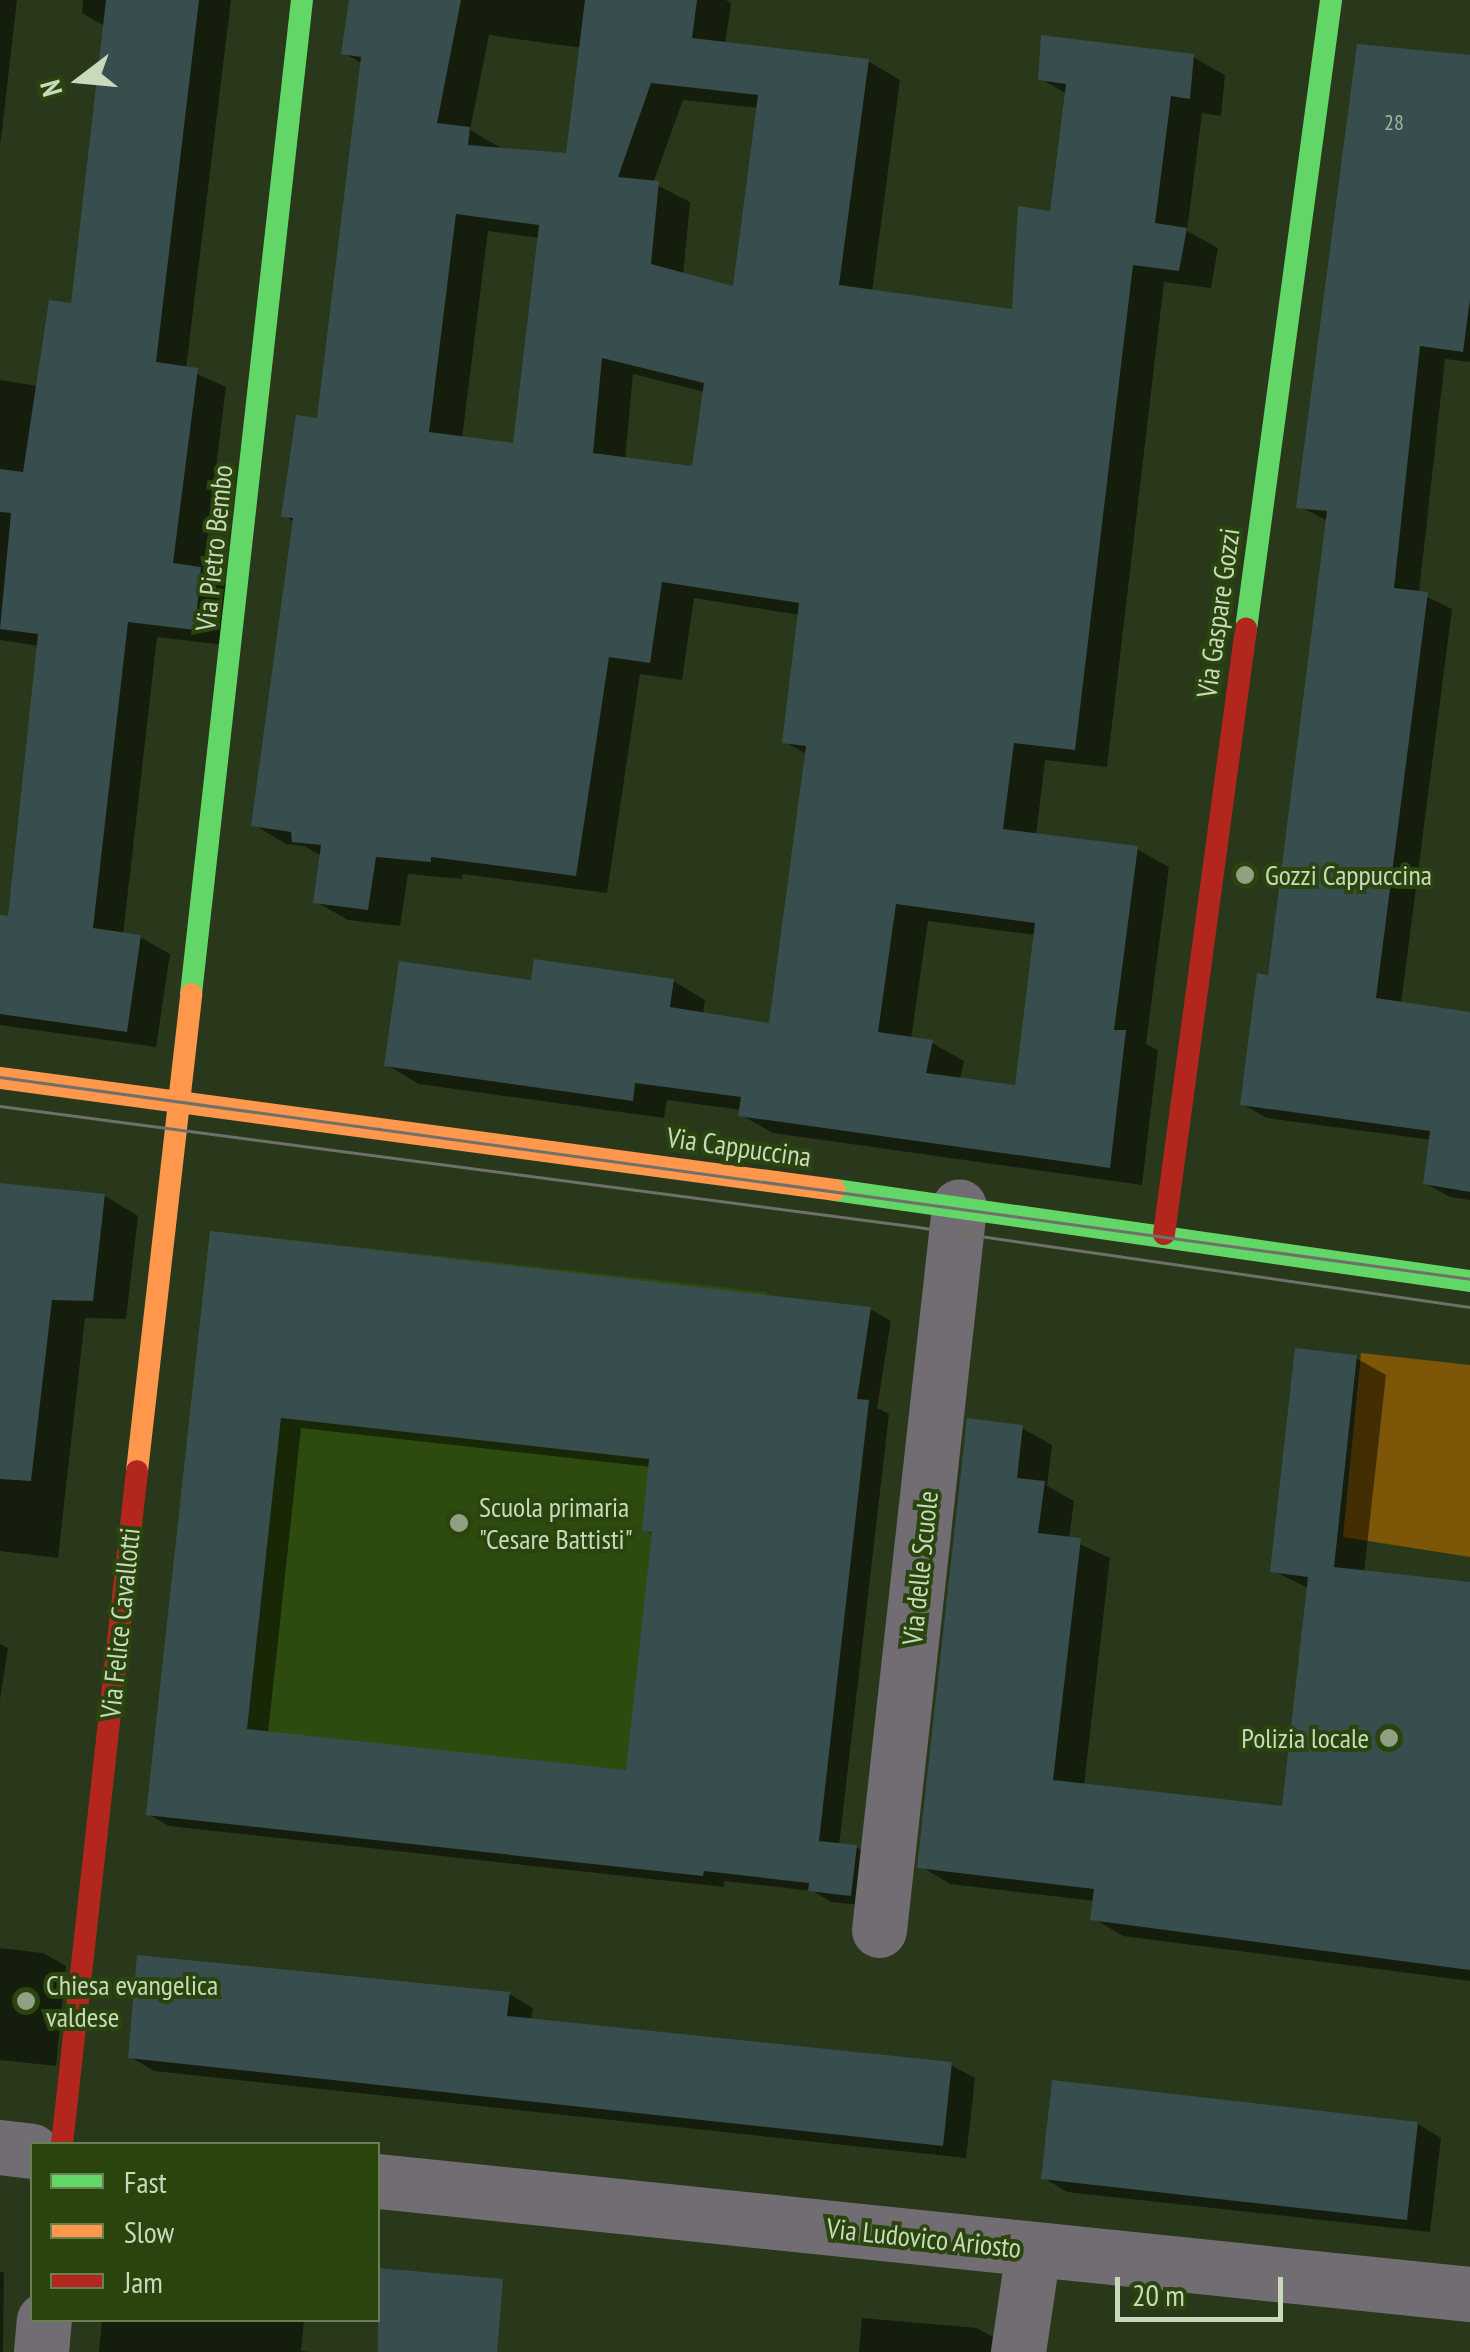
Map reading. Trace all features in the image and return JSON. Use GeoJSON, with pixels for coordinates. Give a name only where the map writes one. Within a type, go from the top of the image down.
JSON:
{"type":"FeatureCollection","features":[{"type":"Feature","properties":{"kind":"street","name":"Via Pietro Bembo"},"geometry":{"type":"LineString","coordinates":[[180,1102],[302,0]]}},
{"type":"Feature","properties":{"kind":"street","name":"Via Gaspare Gozzi"},"geometry":{"type":"LineString","coordinates":[[1164,1234],[1331,0]]}},
{"type":"Feature","properties":{"kind":"street","name":"Via Cappuccina"},"geometry":{"type":"LineString","coordinates":[[0,1078],[1164,1234],[1470,1281]]}},
{"type":"Feature","properties":{"kind":"street","name":"Via Felice Cavallotti"},"geometry":{"type":"LineString","coordinates":[[62,2142],[180,1102]]}},
{"type":"Feature","properties":{"kind":"street","name":"Via delle Scuole"},"geometry":{"type":"LineString","coordinates":[[879,1930],[959,1206]]}},
{"type":"Feature","properties":{"kind":"street"},"geometry":{"type":"LineString","coordinates":[[0,2147],[30,2151]]}},
{"type":"Feature","properties":{"kind":"street","name":"Via Ludovico Ariosto"},"geometry":{"type":"LineString","coordinates":[[380,2181],[1470,2294]]}},
{"type":"Feature","properties":{"kind":"street"},"geometry":{"type":"LineString","coordinates":[[1018,2352],[1034,2250]]}},
{"type":"Feature","properties":{"kind":"street"},"geometry":{"type":"LineString","coordinates":[[41,2352],[44,2322]]}},
{"type":"Feature","properties":{"kind":"shaded area","name":"Scuola primaria \"Cesare Battisti\""},"geometry":{"type":"Polygon","coordinates":[[[210,1231],[767,1292],[703,1876],[146,1815],[210,1231]]]}},
{"type":"Feature","properties":{"kind":"shaded area"},"geometry":{"type":"Polygon","coordinates":[[[1361,1353],[1470,1365],[1470,1557],[1343,1537],[1361,1353]]]}},
{"type":"Feature","properties":{"kind":"building"},"geometry":{"type":"Polygon","coordinates":[[[106,0],[199,0],[156,362],[198,368],[173,563],[201,567],[195,630],[128,622],[93,928],[141,935],[127,1032],[0,1014],[0,915],[8,916],[38,634],[0,629],[11,513],[0,512],[0,469],[23,472],[49,300],[71,303],[106,0]]]}},
{"type":"Feature","properties":{"kind":"building"},"geometry":{"type":"Polygon","coordinates":[[[349,0],[461,0],[437,123],[470,127],[468,145],[566,153],[585,0],[697,0],[692,38],[869,59],[839,285],[1012,309],[1018,206],[1050,211],[1066,84],[1038,80],[1041,35],[1194,54],[1190,99],[1171,96],[1155,223],[1187,228],[1179,271],[1133,265],[1075,750],[1014,743],[1003,829],[1138,846],[1114,1030],[1126,1030],[1110,1168],[738,1116],[741,1097],[635,1083],[633,1101],[384,1066],[399,961],[531,980],[534,959],[674,979],[670,1007],[769,1023],[806,746],[782,743],[799,603],[662,582],[650,663],[609,657],[576,876],[431,857],[431,862],[376,857],[368,910],[313,903],[321,845],[292,842],[291,832],[251,826],[293,518],[281,517],[296,415],[317,418],[361,57],[341,54],[349,0]],[[651,83],[618,177],[659,181],[651,264],[733,286],[758,95],[651,83]],[[456,214],[429,432],[513,443],[539,225],[456,214]],[[602,358],[593,453],[692,466],[704,383],[602,358]],[[896,904],[878,1032],[933,1040],[926,1073],[1015,1085],[1035,923],[896,904]]]}},
{"type":"Feature","properties":{"kind":"building"},"geometry":{"type":"Polygon","coordinates":[[[1357,44],[1470,55],[1470,299],[1463,352],[1420,346],[1394,588],[1428,592],[1376,998],[1470,1012],[1470,1192],[1423,1184],[1430,1131],[1240,1105],[1257,973],[1268,975],[1327,511],[1296,508],[1357,44]]]}},
{"type":"Feature","properties":{"kind":"building"},"geometry":{"type":"Polygon","coordinates":[[[0,1183],[105,1194],[93,1301],[52,1300],[31,1481],[0,1479],[0,1183]]]}},
{"type":"Feature","properties":{"kind":"building","name":"Scuola primaria \"Cesare Battisti\""},"geometry":{"type":"Polygon","coordinates":[[[210,1231],[871,1307],[857,1399],[869,1400],[819,1841],[857,1845],[851,1896],[808,1891],[809,1883],[704,1871],[703,1876],[146,1815],[210,1231]],[[281,1418],[247,1729],[626,1770],[652,1532],[642,1531],[649,1459],[281,1418]]]}},
{"type":"Feature","properties":{"kind":"building"},"geometry":{"type":"Polygon","coordinates":[[[1295,1348],[1357,1355],[1334,1567],[1470,1582],[1470,1970],[1090,1920],[1094,1889],[917,1868],[967,1418],[1023,1425],[1017,1478],[1045,1481],[1038,1533],[1081,1538],[1053,1780],[1282,1806],[1308,1577],[1270,1572],[1295,1348]]]}},
{"type":"Feature","properties":{"kind":"building"},"geometry":{"type":"Polygon","coordinates":[[[137,1955],[510,1992],[507,2016],[952,2062],[943,2146],[128,2058],[137,1955]]]}},
{"type":"Feature","properties":{"kind":"building"},"geometry":{"type":"Polygon","coordinates":[[[1052,2080],[1418,2122],[1407,2220],[1041,2179],[1052,2080]]]}},
{"type":"Feature","properties":{"kind":"building"},"geometry":{"type":"Polygon","coordinates":[[[380,2268],[503,2279],[497,2352],[378,2352],[380,2268]]]}},
{"type":"Feature","properties":{"kind":"tram line"},"geometry":{"type":"LineString","coordinates":[[0,1077],[1470,1279]]}},
{"type":"Feature","properties":{"kind":"tram line"},"geometry":{"type":"LineString","coordinates":[[0,1106],[918,1227],[1470,1307]]}},
{"type":"Feature","properties":{"kind":"traffic: fast"},"geometry":{"type":"LineString","coordinates":[[191,994],[302,0]]}},
{"type":"Feature","properties":{"kind":"traffic: fast"},"geometry":{"type":"LineString","coordinates":[[1246,629],[1331,0]]}},
{"type":"Feature","properties":{"kind":"traffic: fast"},"geometry":{"type":"LineString","coordinates":[[835,1190],[1470,1281]]}},
{"type":"Feature","properties":{"kind":"traffic: slow"},"geometry":{"type":"LineString","coordinates":[[137,1471],[191,994]]}},
{"type":"Feature","properties":{"kind":"traffic: slow"},"geometry":{"type":"LineString","coordinates":[[0,1078],[835,1190]]}},
{"type":"Feature","properties":{"kind":"traffic: jam"},"geometry":{"type":"LineString","coordinates":[[1164,1234],[1246,629]]}},
{"type":"Feature","properties":{"kind":"traffic: jam"},"geometry":{"type":"LineString","coordinates":[[62,2142],[137,1471]]}},
{"type":"Feature","properties":{"kind":"place","name":"Gozzi Cappuccina"},"geometry":{"type":"Point","coordinates":[1245,875]}},
{"type":"Feature","properties":{"kind":"place","name":"Scuola primaria \"Cesare Battisti\""},"geometry":{"type":"Point","coordinates":[459,1523]}},
{"type":"Feature","properties":{"kind":"place","name":"Polizia locale"},"geometry":{"type":"Point","coordinates":[1389,1738]}},
{"type":"Feature","properties":{"kind":"place","name":"Chiesa evangelica valdese"},"geometry":{"type":"Point","coordinates":[26,2001]}}]}
